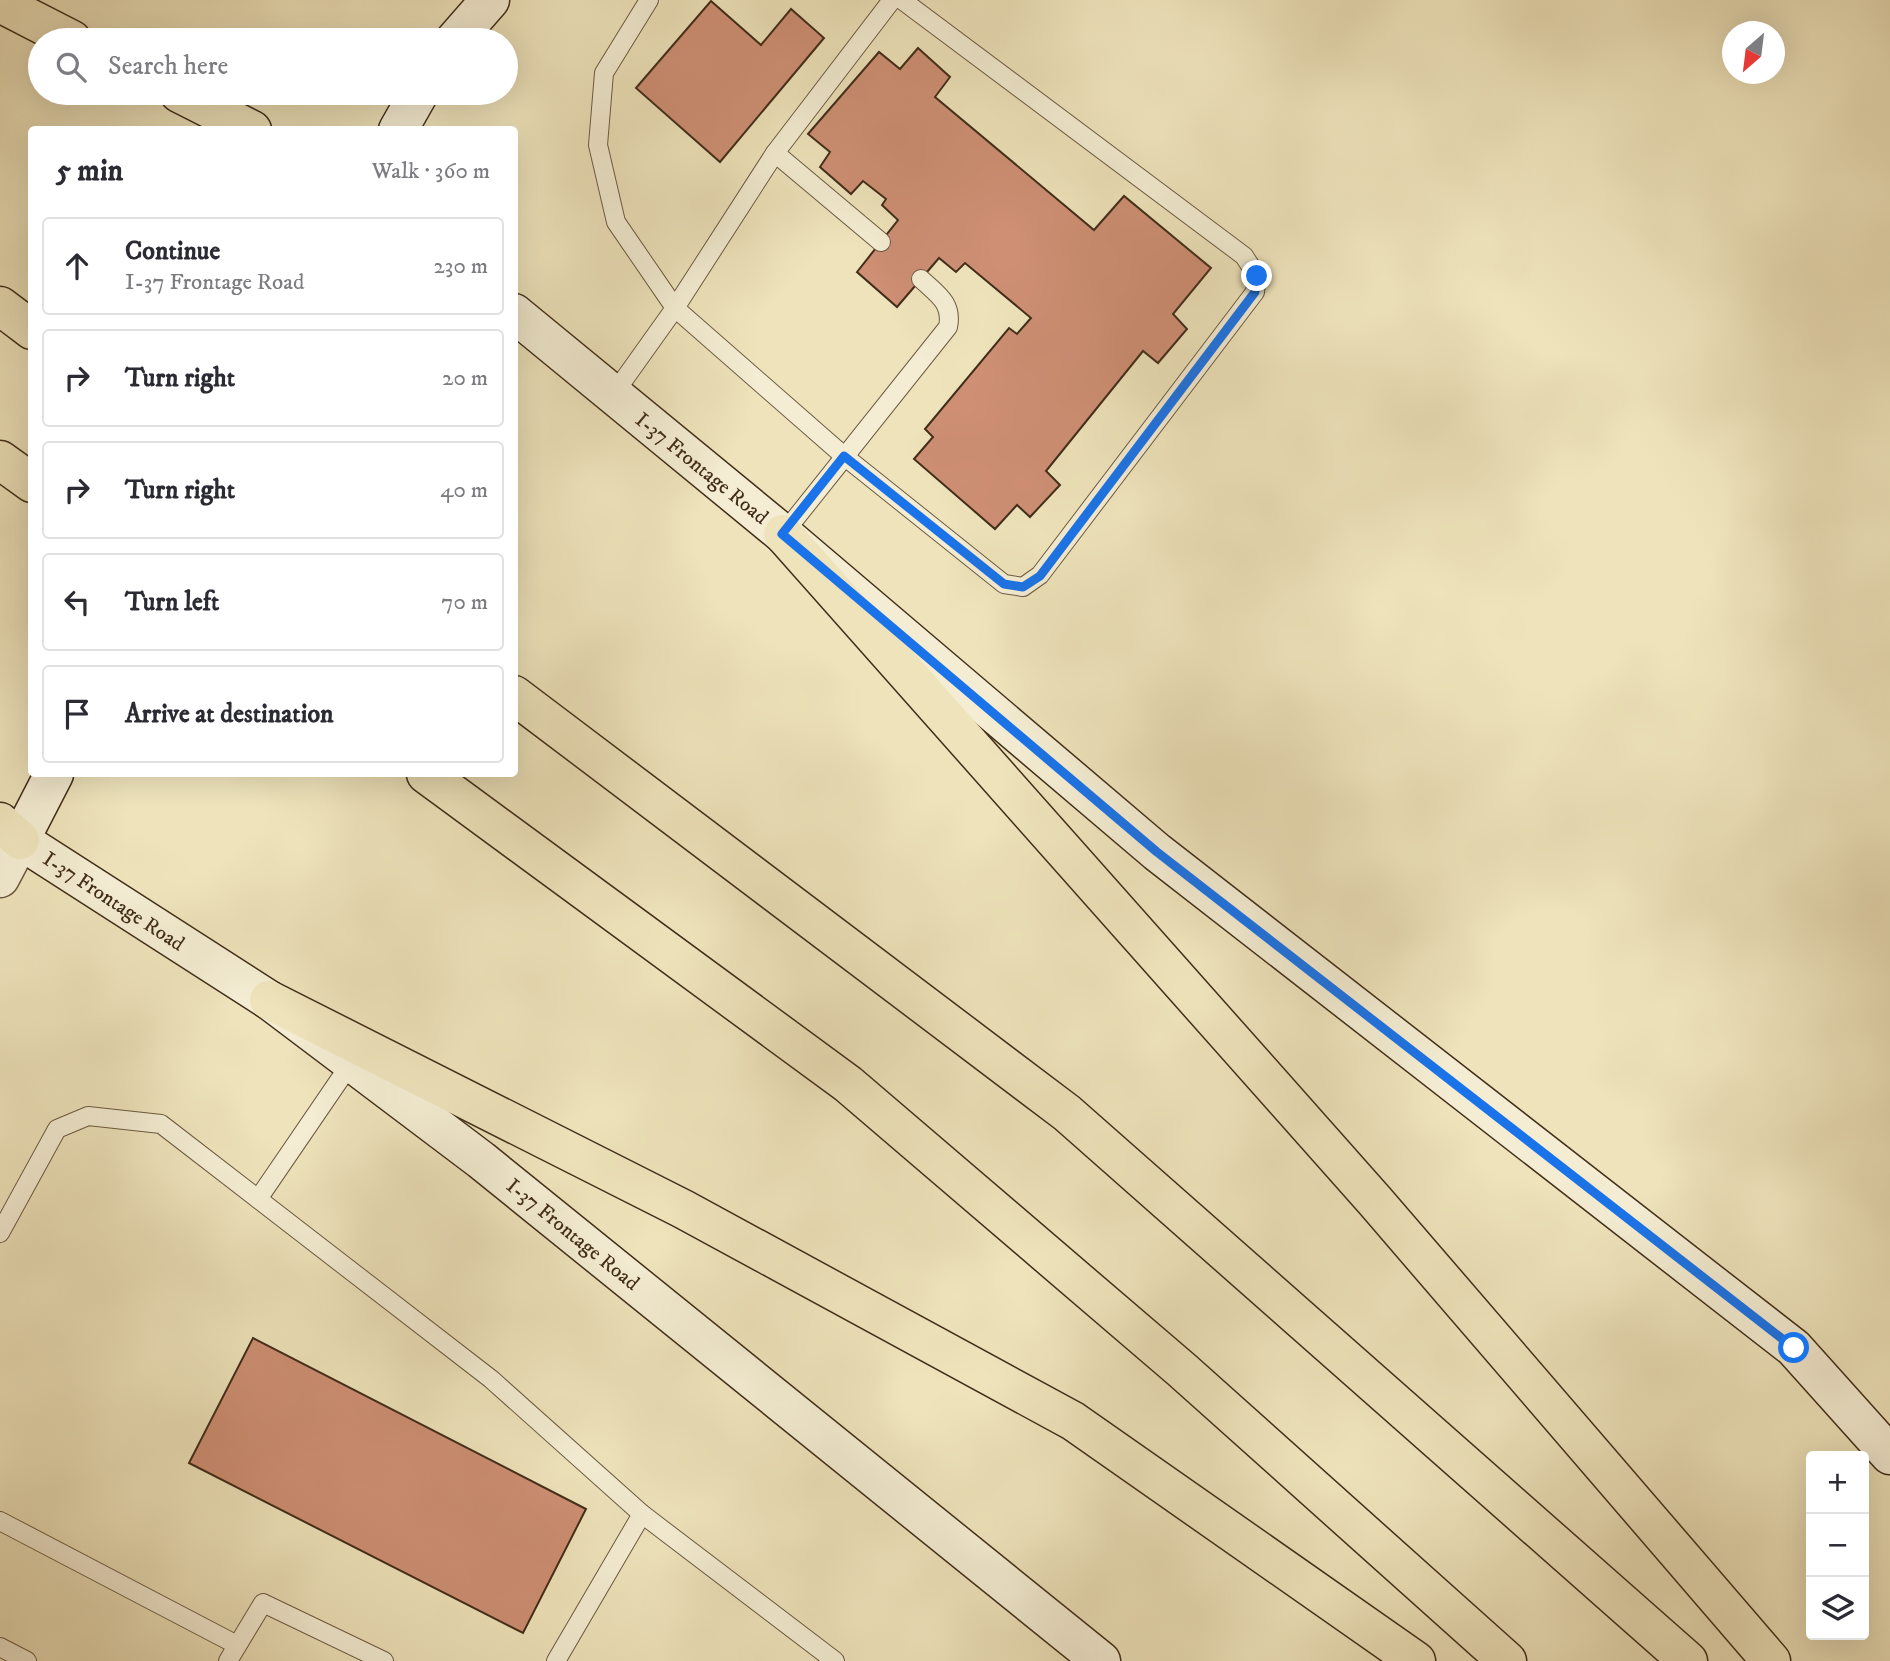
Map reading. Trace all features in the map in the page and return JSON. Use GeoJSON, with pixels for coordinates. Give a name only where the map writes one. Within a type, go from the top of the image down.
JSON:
{"type":"FeatureCollection","features":[{"type":"Feature","properties":{"kind":"highway"},"geometry":{"type":"LineString","coordinates":[[0,3],[49,28]]}},
{"type":"Feature","properties":{"kind":"highway"},"geometry":{"type":"LineString","coordinates":[[203,105],[244,126]]}},
{"type":"Feature","properties":{"kind":"highway"},"geometry":{"type":"LineString","coordinates":[[0,306],[28,327]]}},
{"type":"Feature","properties":{"kind":"highway"},"geometry":{"type":"LineString","coordinates":[[0,460],[28,480]]}},
{"type":"Feature","properties":{"kind":"highway"},"geometry":{"type":"LineString","coordinates":[[782,534],[1375,1201],[1771,1661]]}},
{"type":"Feature","properties":{"kind":"highway"},"geometry":{"type":"LineString","coordinates":[[518,698],[1067,1113],[1688,1661]]}},
{"type":"Feature","properties":{"kind":"highway"},"geometry":{"type":"LineString","coordinates":[[430,777],[848,1084],[1182,1370],[1507,1661]]}},
{"type":"Feature","properties":{"kind":"highway"},"geometry":{"type":"LineString","coordinates":[[269,1000],[683,1209],[1073,1421],[1416,1661]]}},
{"type":"Feature","properties":{"kind":"main road"},"geometry":{"type":"LineString","coordinates":[[450,28],[463,0]]}},
{"type":"Feature","properties":{"kind":"main road"},"geometry":{"type":"LineString","coordinates":[[466,28],[490,0]]}},
{"type":"Feature","properties":{"kind":"main road"},"geometry":{"type":"LineString","coordinates":[[400,126],[412,105]]}},
{"type":"Feature","properties":{"kind":"main road","name":"I-37 Frontage Road"},"geometry":{"type":"LineString","coordinates":[[518,316],[782,534],[1157,852],[1794,1348],[1890,1455]]}},
{"type":"Feature","properties":{"kind":"main road"},"geometry":{"type":"LineString","coordinates":[[0,878],[10,831],[52,777]]}},
{"type":"Feature","properties":{"kind":"main road","name":"I-37 Frontage Road"},"geometry":{"type":"LineString","coordinates":[[10,831],[269,1000],[481,1160],[1101,1661]]}},
{"type":"Feature","properties":{"kind":"lane"},"geometry":{"type":"LineString","coordinates":[[649,0],[604,73],[598,145],[616,222],[675,309],[844,456],[1004,584],[1023,587],[1040,576],[1255,292],[1257,276],[1244,256],[902,0]]}},
{"type":"Feature","properties":{"kind":"lane"},"geometry":{"type":"LineString","coordinates":[[613,395],[675,309],[775,153],[892,0]]}},
{"type":"Feature","properties":{"kind":"lane"},"geometry":{"type":"LineString","coordinates":[[775,153],[881,242]]}},
{"type":"Feature","properties":{"kind":"lane"},"geometry":{"type":"LineString","coordinates":[[782,534],[948,327],[951,314],[947,304],[921,279]]}},
{"type":"Feature","properties":{"kind":"lane"},"geometry":{"type":"LineString","coordinates":[[258,1199],[351,1063]]}},
{"type":"Feature","properties":{"kind":"lane"},"geometry":{"type":"LineString","coordinates":[[2,1225],[57,1129],[88,1116],[161,1124],[491,1379],[642,1514],[835,1661]]}},
{"type":"Feature","properties":{"kind":"lane"},"geometry":{"type":"LineString","coordinates":[[556,1661],[642,1514]]}},
{"type":"Feature","properties":{"kind":"lane"},"geometry":{"type":"LineString","coordinates":[[0,1521],[233,1653],[263,1603],[384,1661]]}},
{"type":"Feature","properties":{"kind":"lane"},"geometry":{"type":"LineString","coordinates":[[0,1647],[27,1661]]}},
{"type":"Feature","properties":{"kind":"building"},"geometry":{"type":"Polygon","coordinates":[[[711,1],[761,45],[791,9],[824,38],[720,162],[636,88],[711,1]]]}},
{"type":"Feature","properties":{"kind":"building"},"geometry":{"type":"Polygon","coordinates":[[[918,48],[950,77],[935,97],[1094,230],[1124,196],[1211,268],[1173,314],[1187,329],[1158,363],[1143,351],[1046,471],[1060,485],[1030,517],[1017,505],[995,529],[914,459],[933,437],[925,429],[1009,328],[1017,334],[1031,318],[965,263],[956,272],[939,258],[897,307],[857,272],[898,220],[882,205],[886,199],[863,181],[851,194],[820,167],[830,152],[808,134],[879,52],[900,69],[918,48]]]}},
{"type":"Feature","properties":{"kind":"building"},"geometry":{"type":"Polygon","coordinates":[[[253,1338],[586,1509],[523,1633],[189,1463],[253,1338]]]}},
{"type":"Feature","properties":{"kind":"route"},"geometry":{"type":"LineString","coordinates":[[1257,276],[1255,292],[1040,576],[1023,587],[1004,584],[844,456],[782,534],[1157,852],[1794,1348]]}}]}
